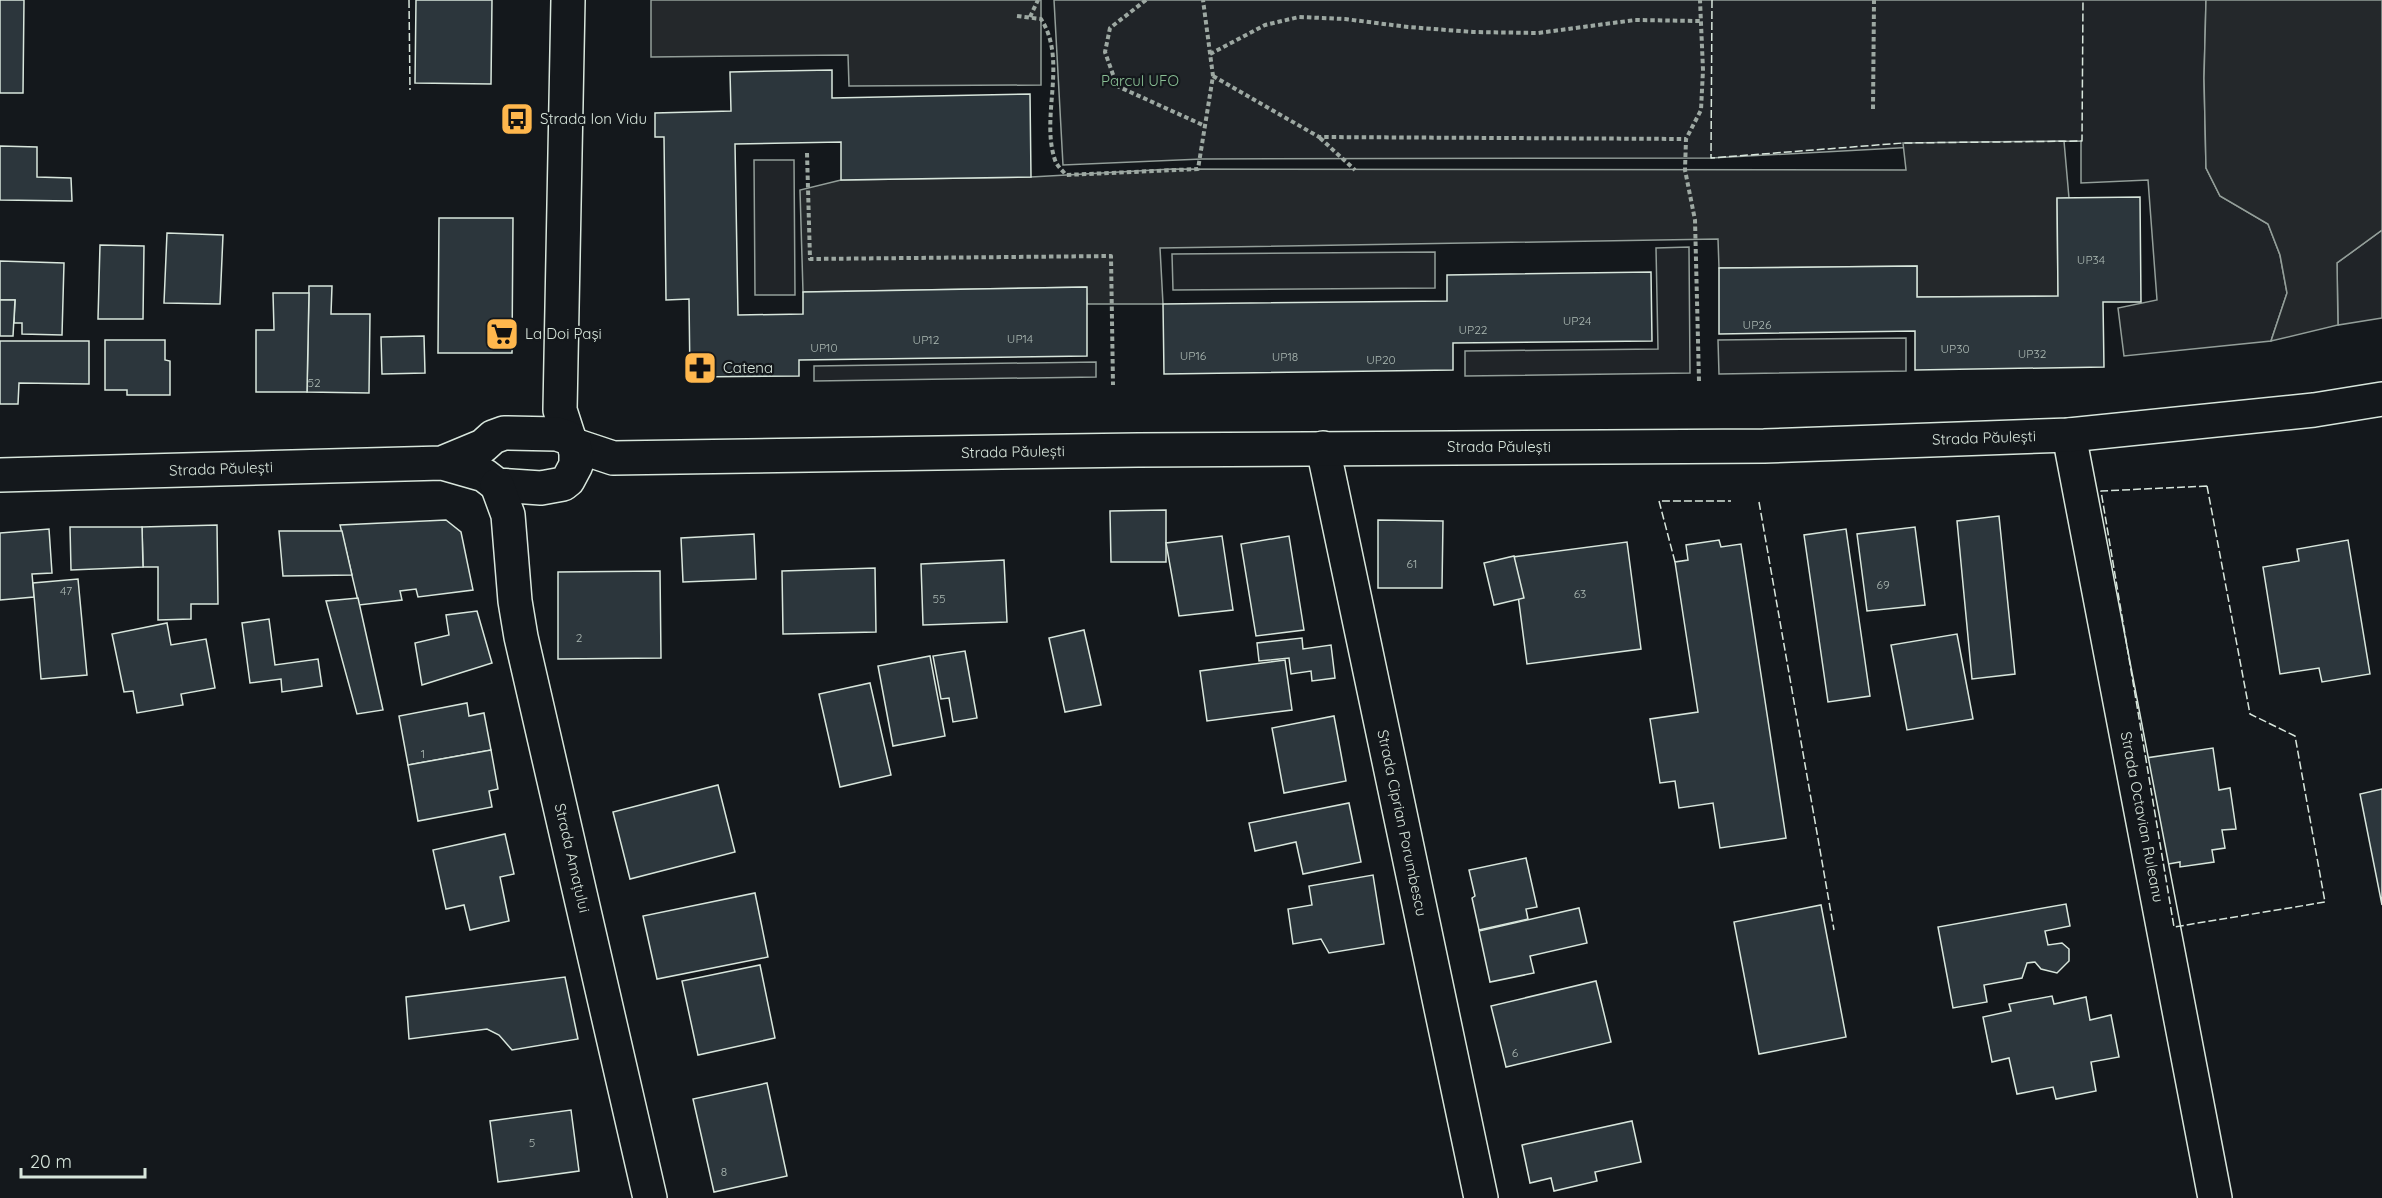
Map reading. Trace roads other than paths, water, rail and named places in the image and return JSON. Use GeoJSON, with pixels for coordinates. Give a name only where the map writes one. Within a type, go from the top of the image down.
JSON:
{"type":"FeatureCollection","features":[{"type":"Feature","properties":{"kind":"main road"},"geometry":{"type":"LineString","coordinates":[[564,440],[568,0]]}},
{"type":"Feature","properties":{"kind":"main road","name":"Strada Păulești"},"geometry":{"type":"LineString","coordinates":[[500,482],[493,437],[504,433],[564,440],[613,458],[1323,448],[1764,446],[2069,435],[2314,410],[2382,399]]}},
{"type":"Feature","properties":{"kind":"main road","name":"Strada Octavian Ruleanu"},"geometry":{"type":"LineString","coordinates":[[2069,435],[2215,1198]]}},
{"type":"Feature","properties":{"kind":"main road","name":"Strada Păulești"},"geometry":{"type":"LineString","coordinates":[[0,475],[442,463],[500,482],[563,484],[564,440]]}},
{"type":"Feature","properties":{"kind":"main road","name":"Strada Ciprian Porumbescu"},"geometry":{"type":"LineString","coordinates":[[1323,448],[1481,1198]]}},
{"type":"Feature","properties":{"kind":"main road","name":"Strada Amațului"},"geometry":{"type":"LineString","coordinates":[[500,482],[521,637],[650,1198]]}},
{"type":"Feature","properties":{"kind":"place","name":"Strada Ion Vidu"},"geometry":{"type":"Point","coordinates":[517,119]}},
{"type":"Feature","properties":{"kind":"place","name":"La Doi Pași"},"geometry":{"type":"Point","coordinates":[502,334]}},
{"type":"Feature","properties":{"kind":"place","name":"Catena"},"geometry":{"type":"Point","coordinates":[700,368]}},
{"type":"Feature","properties":{"kind":"park label","name":"Parcul UFO"},"geometry":{"type":"Point","coordinates":[1140,81]}}]}
